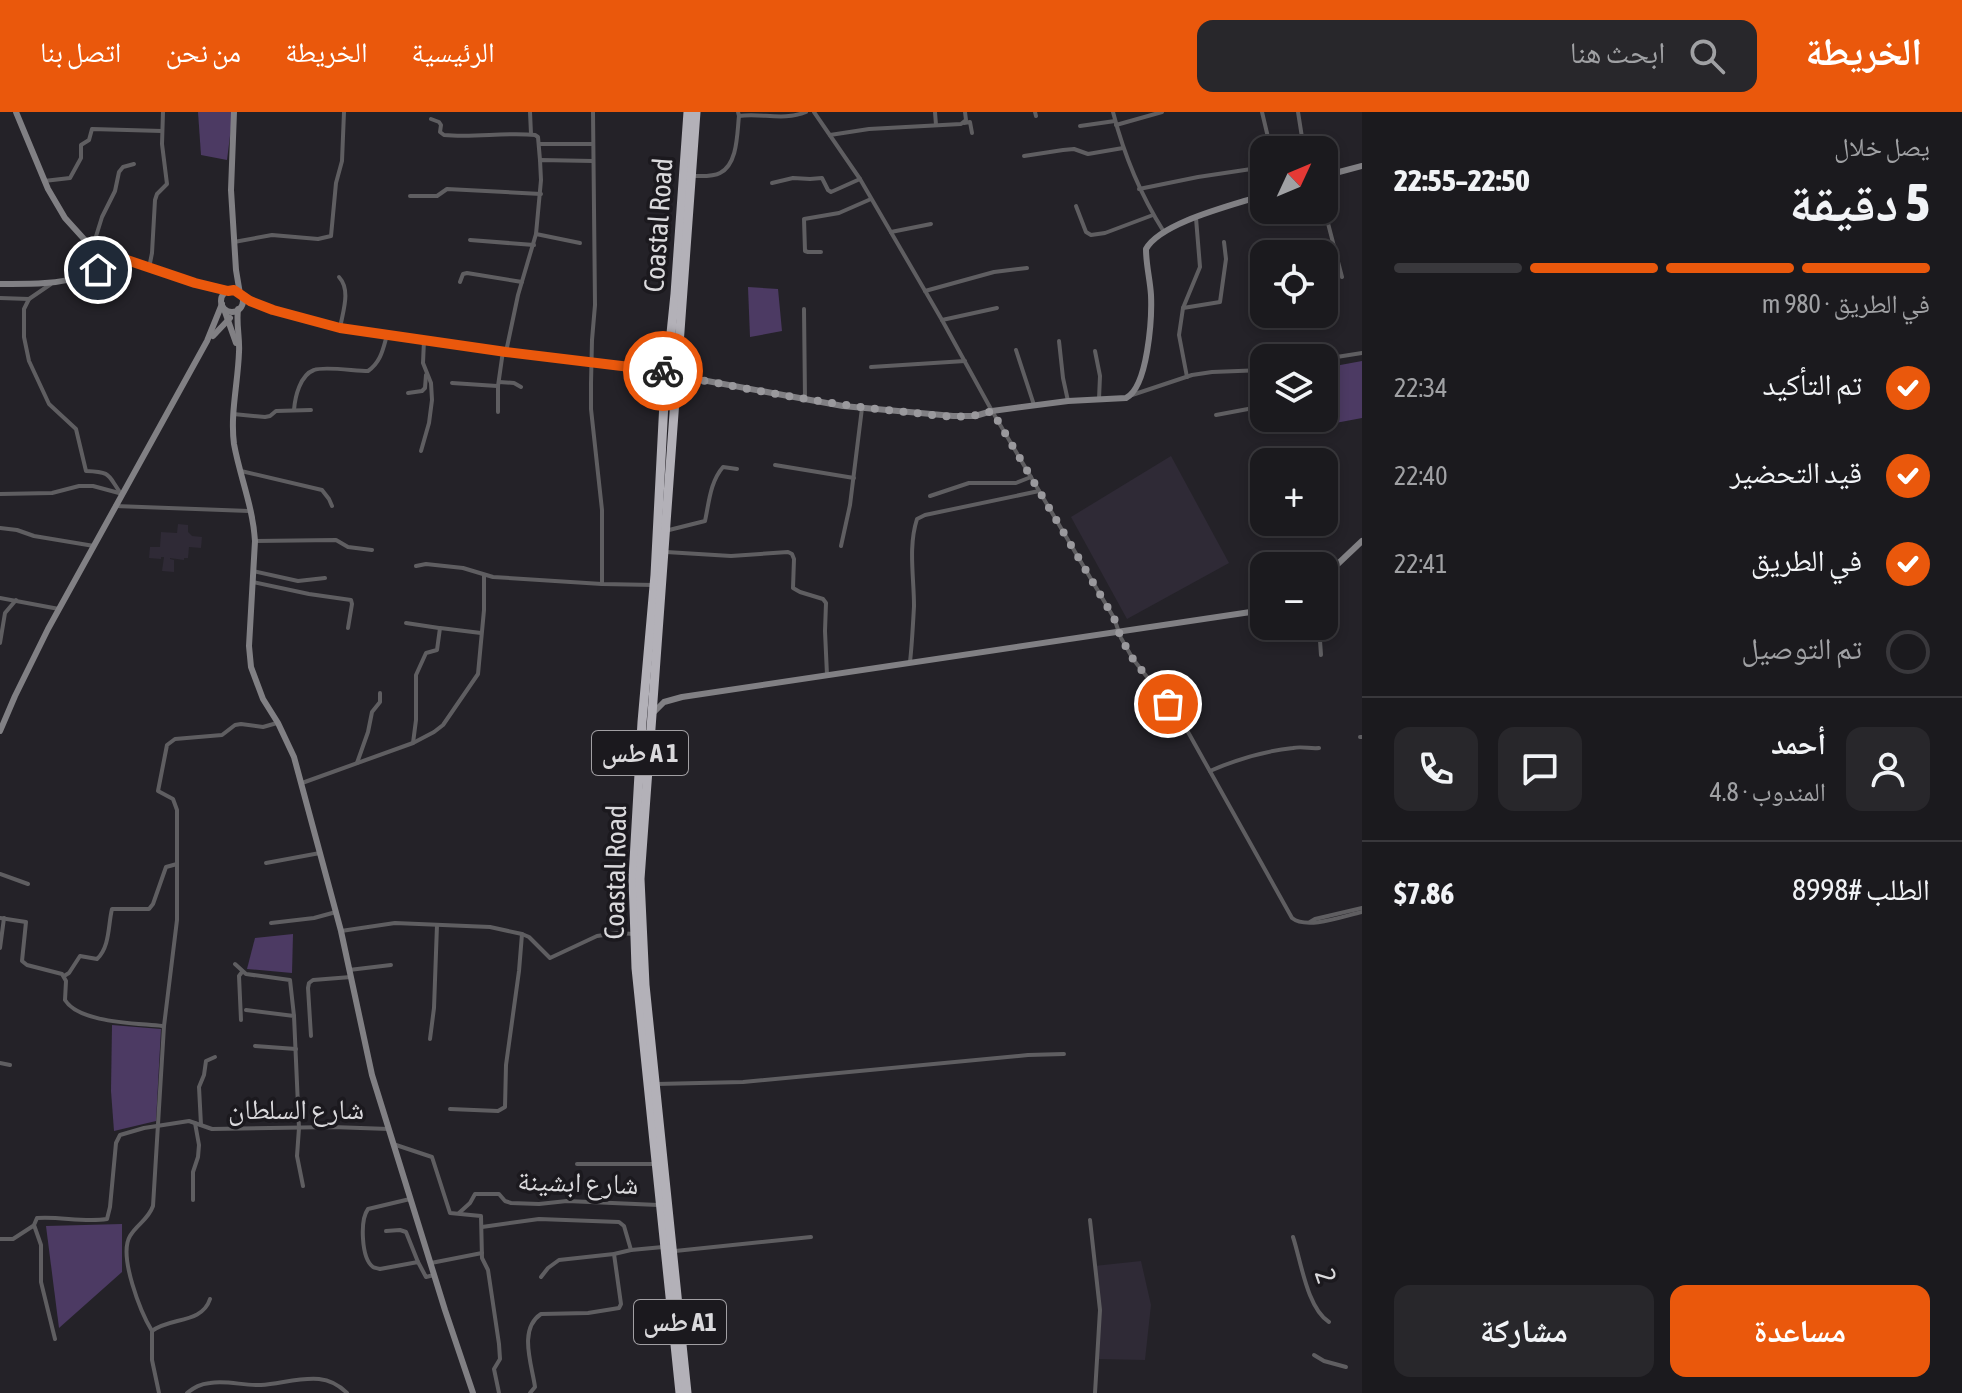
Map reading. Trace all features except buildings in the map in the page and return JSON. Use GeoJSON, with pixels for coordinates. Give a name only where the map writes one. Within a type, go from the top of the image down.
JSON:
{"type":"FeatureCollection","features":[{"type":"Feature","properties":{"kind":"highway","name":"Coastal Road"},"geometry":{"type":"LineString","coordinates":[[688,112],[685,206],[674,346],[679,376],[655,628],[642,722],[633,878],[640,1015],[660,1205],[689,1393]]}},
{"type":"Feature","properties":{"kind":"highway","name":"Coastal Road"},"geometry":{"type":"LineString","coordinates":[[685,206],[691,176],[696,112]]}},
{"type":"Feature","properties":{"kind":"highway"},"geometry":{"type":"LineString","coordinates":[[664,402],[659,384],[645,371],[658,365],[674,346]]}},
{"type":"Feature","properties":{"kind":"highway","name":"Coastal Road"},"geometry":{"type":"LineString","coordinates":[[679,376],[664,402],[654,585],[654,684],[641,844],[640,911],[680,1393]]}},
{"type":"Feature","properties":{"kind":"street"},"geometry":{"type":"LineString","coordinates":[[16,112],[44,181],[65,218],[93,246],[195,283],[234,290],[253,303],[273,310],[340,328],[589,362],[862,408],[953,416],[975,416],[1068,401],[1126,398],[1187,377],[1212,372],[1250,372]]}},
{"type":"Feature","properties":{"kind":"street"},"geometry":{"type":"LineString","coordinates":[[149,268],[155,200],[167,184],[163,112]]}},
{"type":"Feature","properties":{"kind":"street"},"geometry":{"type":"LineString","coordinates":[[207,341],[243,302],[234,242],[231,167],[234,112]]}},
{"type":"Feature","properties":{"kind":"street"},"geometry":{"type":"LineString","coordinates":[[234,242],[272,235],[318,239],[330,237],[336,183],[342,161],[344,112]]}},
{"type":"Feature","properties":{"kind":"street"},"geometry":{"type":"LineString","coordinates":[[530,112],[531,134]]}},
{"type":"Feature","properties":{"kind":"street"},"geometry":{"type":"LineString","coordinates":[[593,112],[595,305],[589,362],[602,510],[602,584]]}},
{"type":"Feature","properties":{"kind":"street"},"geometry":{"type":"LineString","coordinates":[[691,176],[718,174],[729,164],[735,149],[738,114],[790,117],[806,112]]}},
{"type":"Feature","properties":{"kind":"street"},"geometry":{"type":"LineString","coordinates":[[814,112],[860,179],[1114,618],[1133,659],[1177,715],[1292,918],[1301,923],[1316,923],[1362,910]]}},
{"type":"Feature","properties":{"kind":"street"},"geometry":{"type":"LineString","coordinates":[[935,112],[936,125]]}},
{"type":"Feature","properties":{"kind":"street"},"geometry":{"type":"LineString","coordinates":[[964,123],[965,112]]}},
{"type":"Feature","properties":{"kind":"street"},"geometry":{"type":"LineString","coordinates":[[1113,112],[1139,189],[1164,232]]}},
{"type":"Feature","properties":{"kind":"street"},"geometry":{"type":"LineString","coordinates":[[1080,126],[1116,123],[1162,112]]}},
{"type":"Feature","properties":{"kind":"street"},"geometry":{"type":"LineString","coordinates":[[1262,112],[1268,136]]}},
{"type":"Feature","properties":{"kind":"street"},"geometry":{"type":"LineString","coordinates":[[1298,112],[1302,136]]}},
{"type":"Feature","properties":{"kind":"street"},"geometry":{"type":"LineString","coordinates":[[431,119],[439,122],[440,132],[444,135],[507,133],[538,137],[541,194],[536,234],[504,351],[498,412]]}},
{"type":"Feature","properties":{"kind":"street"},"geometry":{"type":"LineString","coordinates":[[829,135],[878,128],[970,122],[972,133]]}},
{"type":"Feature","properties":{"kind":"street"},"geometry":{"type":"LineString","coordinates":[[44,181],[70,178],[81,158],[81,145],[89,140],[92,129],[162,131]]}},
{"type":"Feature","properties":{"kind":"street"},"geometry":{"type":"LineString","coordinates":[[539,144],[593,144]]}},
{"type":"Feature","properties":{"kind":"street"},"geometry":{"type":"LineString","coordinates":[[1024,156],[1070,149],[1088,154],[1123,148]]}},
{"type":"Feature","properties":{"kind":"street"},"geometry":{"type":"LineString","coordinates":[[540,160],[594,161]]}},
{"type":"Feature","properties":{"kind":"street"},"geometry":{"type":"LineString","coordinates":[[93,246],[102,217],[115,191],[119,172],[123,167],[134,164]]}},
{"type":"Feature","properties":{"kind":"street"},"geometry":{"type":"LineString","coordinates":[[1338,172],[1362,166]]}},
{"type":"Feature","properties":{"kind":"street"},"geometry":{"type":"LineString","coordinates":[[1139,189],[1250,169]]}},
{"type":"Feature","properties":{"kind":"street"},"geometry":{"type":"LineString","coordinates":[[772,183],[793,178],[822,178],[831,192],[860,179]]}},
{"type":"Feature","properties":{"kind":"street"},"geometry":{"type":"LineString","coordinates":[[410,196],[437,196],[447,189],[541,194]]}},
{"type":"Feature","properties":{"kind":"street"},"geometry":{"type":"LineString","coordinates":[[821,252],[805,251],[804,219],[839,213],[871,199]]}},
{"type":"Feature","properties":{"kind":"street"},"geometry":{"type":"LineString","coordinates":[[1132,395],[1139,382],[1148,344],[1151,307],[1146,249],[1150,242],[1196,218],[1250,200]]}},
{"type":"Feature","properties":{"kind":"street"},"geometry":{"type":"LineString","coordinates":[[1076,206],[1086,232],[1091,235],[1153,215]]}},
{"type":"Feature","properties":{"kind":"street"},"geometry":{"type":"LineString","coordinates":[[1187,377],[1179,335],[1183,308],[1200,267],[1196,218]]}},
{"type":"Feature","properties":{"kind":"street"},"geometry":{"type":"LineString","coordinates":[[891,232],[931,224]]}},
{"type":"Feature","properties":{"kind":"street"},"geometry":{"type":"LineString","coordinates":[[1328,224],[1342,277]]}},
{"type":"Feature","properties":{"kind":"street"},"geometry":{"type":"LineString","coordinates":[[536,234],[580,243]]}},
{"type":"Feature","properties":{"kind":"street"},"geometry":{"type":"LineString","coordinates":[[470,240],[534,245]]}},
{"type":"Feature","properties":{"kind":"street"},"geometry":{"type":"LineString","coordinates":[[1183,308],[1220,302],[1226,259],[1224,242]]}},
{"type":"Feature","properties":{"kind":"street"},"geometry":{"type":"LineString","coordinates":[[0,284],[53,283],[81,277],[124,259]]}},
{"type":"Feature","properties":{"kind":"street"},"geometry":{"type":"LineString","coordinates":[[925,291],[994,272],[1027,268]]}},
{"type":"Feature","properties":{"kind":"street"},"geometry":{"type":"LineString","coordinates":[[0,731],[59,609],[120,494],[207,341],[223,295],[229,290],[236,270]]}},
{"type":"Feature","properties":{"kind":"street"},"geometry":{"type":"LineString","coordinates":[[460,282],[463,274],[467,273],[522,282]]}},
{"type":"Feature","properties":{"kind":"street"},"geometry":{"type":"LineString","coordinates":[[339,277],[346,291],[340,328]]}},
{"type":"Feature","properties":{"kind":"street"},"geometry":{"type":"LineString","coordinates":[[53,283],[29,299],[24,309],[24,337],[29,361],[54,409],[76,429],[86,471],[106,473],[120,494]]}},
{"type":"Feature","properties":{"kind":"street"},"geometry":{"type":"LineString","coordinates":[[195,283],[213,292],[228,311],[273,310]]}},
{"type":"Feature","properties":{"kind":"street"},"geometry":{"type":"LineString","coordinates":[[0,298],[29,299]]}},
{"type":"Feature","properties":{"kind":"street"},"geometry":{"type":"LineString","coordinates":[[222,304],[239,357]]}},
{"type":"Feature","properties":{"kind":"street"},"geometry":{"type":"LineString","coordinates":[[942,320],[997,308]]}},
{"type":"Feature","properties":{"kind":"street"},"geometry":{"type":"LineString","coordinates":[[238,309],[239,357],[233,414],[234,441],[252,511],[255,541],[249,646],[251,667],[263,699],[294,757],[302,783],[341,931],[372,1075],[473,1393]]}},
{"type":"Feature","properties":{"kind":"street"},"geometry":{"type":"LineString","coordinates":[[804,309],[805,399]]}},
{"type":"Feature","properties":{"kind":"street"},"geometry":{"type":"LineString","coordinates":[[294,410],[298,390],[310,373],[327,369],[368,371],[379,358],[387,335]]}},
{"type":"Feature","properties":{"kind":"street"},"geometry":{"type":"LineString","coordinates":[[421,451],[431,412],[431,383],[423,363],[424,340]]}},
{"type":"Feature","properties":{"kind":"street"},"geometry":{"type":"LineString","coordinates":[[1059,341],[1068,401]]}},
{"type":"Feature","properties":{"kind":"street"},"geometry":{"type":"LineString","coordinates":[[1016,350],[1034,405]]}},
{"type":"Feature","properties":{"kind":"street"},"geometry":{"type":"LineString","coordinates":[[1095,351],[1100,376],[1099,399]]}},
{"type":"Feature","properties":{"kind":"street"},"geometry":{"type":"LineString","coordinates":[[1338,357],[1362,353]]}},
{"type":"Feature","properties":{"kind":"street"},"geometry":{"type":"LineString","coordinates":[[871,367],[965,361]]}},
{"type":"Feature","properties":{"kind":"street"},"geometry":{"type":"LineString","coordinates":[[408,393],[425,388],[427,373]]}},
{"type":"Feature","properties":{"kind":"street"},"geometry":{"type":"LineString","coordinates":[[452,383],[514,383],[521,387]]}},
{"type":"Feature","properties":{"kind":"street"},"geometry":{"type":"LineString","coordinates":[[841,546],[850,505],[862,408]]}},
{"type":"Feature","properties":{"kind":"street"},"geometry":{"type":"LineString","coordinates":[[1216,415],[1250,409]]}},
{"type":"Feature","properties":{"kind":"street"},"geometry":{"type":"LineString","coordinates":[[233,414],[269,417],[276,411],[311,410]]}},
{"type":"Feature","properties":{"kind":"street"},"geometry":{"type":"LineString","coordinates":[[775,465],[854,478]]}},
{"type":"Feature","properties":{"kind":"street"},"geometry":{"type":"LineString","coordinates":[[665,531],[705,521],[718,472],[723,467],[737,469]]}},
{"type":"Feature","properties":{"kind":"street"},"geometry":{"type":"LineString","coordinates":[[241,471],[322,490],[332,506]]}},
{"type":"Feature","properties":{"kind":"street"},"geometry":{"type":"LineString","coordinates":[[930,496],[969,483],[1016,483],[1031,477]]}},
{"type":"Feature","properties":{"kind":"street"},"geometry":{"type":"LineString","coordinates":[[0,494],[52,493],[93,486],[120,494]]}},
{"type":"Feature","properties":{"kind":"street"},"geometry":{"type":"LineString","coordinates":[[910,662],[914,607],[913,541],[917,519],[1039,491]]}},
{"type":"Feature","properties":{"kind":"street"},"geometry":{"type":"LineString","coordinates":[[115,506],[252,511]]}},
{"type":"Feature","properties":{"kind":"street"},"geometry":{"type":"LineString","coordinates":[[0,528],[94,546]]}},
{"type":"Feature","properties":{"kind":"street"},"geometry":{"type":"LineString","coordinates":[[255,541],[336,540],[348,547],[372,550]]}},
{"type":"Feature","properties":{"kind":"street"},"geometry":{"type":"LineString","coordinates":[[1338,564],[1362,541]]}},
{"type":"Feature","properties":{"kind":"street"},"geometry":{"type":"LineString","coordinates":[[663,552],[731,556],[792,554],[793,588],[823,599],[826,603],[827,675]]}},
{"type":"Feature","properties":{"kind":"street"},"geometry":{"type":"LineString","coordinates":[[416,566],[426,564],[463,568],[484,575],[654,585]]}},
{"type":"Feature","properties":{"kind":"street"},"geometry":{"type":"LineString","coordinates":[[253,571],[298,581],[325,578]]}},
{"type":"Feature","properties":{"kind":"street"},"geometry":{"type":"LineString","coordinates":[[302,783],[413,743],[440,728],[478,674],[484,575]]}},
{"type":"Feature","properties":{"kind":"street"},"geometry":{"type":"LineString","coordinates":[[253,582],[351,600],[348,628]]}},
{"type":"Feature","properties":{"kind":"street"},"geometry":{"type":"LineString","coordinates":[[0,598],[59,609]]}},
{"type":"Feature","properties":{"kind":"street"},"geometry":{"type":"LineString","coordinates":[[0,643],[5,613],[16,600]]}},
{"type":"Feature","properties":{"kind":"street"},"geometry":{"type":"LineString","coordinates":[[651,716],[661,704],[672,699],[1250,612]]}},
{"type":"Feature","properties":{"kind":"street"},"geometry":{"type":"LineString","coordinates":[[406,623],[481,633]]}},
{"type":"Feature","properties":{"kind":"street"},"geometry":{"type":"LineString","coordinates":[[413,743],[416,675],[426,653],[437,650],[440,628]]}},
{"type":"Feature","properties":{"kind":"street"},"geometry":{"type":"LineString","coordinates":[[1320,640],[1321,655]]}},
{"type":"Feature","properties":{"kind":"street"},"geometry":{"type":"LineString","coordinates":[[654,684],[660,694],[672,699]]}},
{"type":"Feature","properties":{"kind":"street"},"geometry":{"type":"LineString","coordinates":[[357,763],[372,712],[380,702],[380,693]]}},
{"type":"Feature","properties":{"kind":"street"},"geometry":{"type":"LineString","coordinates":[[159,1393],[152,1360],[152,1331],[138,1305],[129,1275],[128,1244],[130,1235],[150,1215],[153,1206],[164,1026],[177,920],[175,802],[158,791],[167,745],[181,737],[222,735],[241,724],[263,727],[278,723]]}},
{"type":"Feature","properties":{"kind":"street"},"geometry":{"type":"LineString","coordinates":[[1210,771],[1271,752],[1298,747],[1319,748]]}},
{"type":"Feature","properties":{"kind":"street"},"geometry":{"type":"LineString","coordinates":[[266,863],[320,853]]}},
{"type":"Feature","properties":{"kind":"street"},"geometry":{"type":"LineString","coordinates":[[64,976],[80,956],[97,959],[102,956],[112,909],[149,909],[166,867],[177,864]]}},
{"type":"Feature","properties":{"kind":"street"},"geometry":{"type":"LineString","coordinates":[[0,874],[28,884]]}},
{"type":"Feature","properties":{"kind":"street"},"geometry":{"type":"LineString","coordinates":[[271,923],[336,912]]}},
{"type":"Feature","properties":{"kind":"street"},"geometry":{"type":"LineString","coordinates":[[0,948],[2,918],[22,920],[27,923],[21,957],[24,963],[60,972],[66,981],[65,1000],[71,1008],[93,1018],[164,1026]]}},
{"type":"Feature","properties":{"kind":"street"},"geometry":{"type":"LineString","coordinates":[[341,931],[395,923],[490,927],[529,937],[550,958],[597,936],[634,934]]}},
{"type":"Feature","properties":{"kind":"street"},"geometry":{"type":"LineString","coordinates":[[430,1039],[437,925]]}},
{"type":"Feature","properties":{"kind":"street"},"geometry":{"type":"LineString","coordinates":[[450,1109],[498,1111],[505,1107],[506,1062],[522,934]]}},
{"type":"Feature","properties":{"kind":"street"},"geometry":{"type":"LineString","coordinates":[[235,964],[246,974],[290,980],[296,1049],[297,1156],[303,1186]]}},
{"type":"Feature","properties":{"kind":"street"},"geometry":{"type":"LineString","coordinates":[[311,1036],[309,983],[391,965]]}},
{"type":"Feature","properties":{"kind":"street"},"geometry":{"type":"LineString","coordinates":[[241,1020],[239,976],[242,972]]}},
{"type":"Feature","properties":{"kind":"street"},"geometry":{"type":"LineString","coordinates":[[246,1010],[294,1016]]}},
{"type":"Feature","properties":{"kind":"street"},"geometry":{"type":"LineString","coordinates":[[255,1046],[296,1049]]}},
{"type":"Feature","properties":{"kind":"street"},"geometry":{"type":"LineString","coordinates":[[656,1084],[757,1081],[1064,1054]]}},
{"type":"Feature","properties":{"kind":"street"},"geometry":{"type":"LineString","coordinates":[[193,1200],[193,1172],[199,1150],[199,1087],[206,1061],[215,1057]]}},
{"type":"Feature","properties":{"kind":"street"},"geometry":{"type":"LineString","coordinates":[[0,1063],[10,1065]]}},
{"type":"Feature","properties":{"kind":"street","name":"شارع السلطان"},"geometry":{"type":"LineString","coordinates":[[34,1225],[37,1218],[107,1219],[117,1138],[126,1132],[189,1121],[216,1129],[389,1129]]}},
{"type":"Feature","properties":{"kind":"street","name":"شارع ابشينة"},"geometry":{"type":"LineString","coordinates":[[393,1144],[432,1157],[452,1214],[480,1215],[482,1227],[539,1219],[619,1222],[624,1226],[631,1250]]}},
{"type":"Feature","properties":{"kind":"street"},"geometry":{"type":"LineString","coordinates":[[577,1164],[656,1164]]}},
{"type":"Feature","properties":{"kind":"street","name":"شارع ابشينة"},"geometry":{"type":"LineString","coordinates":[[459,1213],[475,1194],[499,1194],[511,1203],[567,1201],[660,1205]]}},
{"type":"Feature","properties":{"kind":"street"},"geometry":{"type":"LineString","coordinates":[[410,1199],[368,1209],[364,1214],[362,1238],[369,1262],[374,1267],[380,1269],[418,1262]]}},
{"type":"Feature","properties":{"kind":"street"},"geometry":{"type":"LineString","coordinates":[[1090,1220],[1100,1310],[1095,1393]]}},
{"type":"Feature","properties":{"kind":"street"},"geometry":{"type":"LineString","coordinates":[[0,1239],[13,1239],[34,1225],[41,1245],[41,1282],[55,1339]]}},
{"type":"Feature","properties":{"kind":"street"},"geometry":{"type":"LineString","coordinates":[[482,1227],[482,1258],[488,1270],[499,1344],[500,1359],[494,1369],[499,1393]]}},
{"type":"Feature","properties":{"kind":"street"},"geometry":{"type":"LineString","coordinates":[[386,1231],[406,1232],[426,1277],[434,1275]]}},
{"type":"Feature","properties":{"kind":"street"},"geometry":{"type":"LineString","coordinates":[[541,1277],[559,1260],[631,1250],[811,1237]]}},
{"type":"Feature","properties":{"kind":"street","name":"2"},"geometry":{"type":"LineString","coordinates":[[1293,1237],[1311,1296],[1322,1318],[1329,1322]]}},
{"type":"Feature","properties":{"kind":"street"},"geometry":{"type":"LineString","coordinates":[[431,1263],[482,1253]]}},
{"type":"Feature","properties":{"kind":"street"},"geometry":{"type":"LineString","coordinates":[[530,1393],[535,1387],[527,1341],[535,1318],[541,1314],[588,1313],[619,1308],[614,1254]]}},
{"type":"Feature","properties":{"kind":"street"},"geometry":{"type":"LineString","coordinates":[[152,1331],[159,1326],[192,1318],[205,1309],[210,1299]]}},
{"type":"Feature","properties":{"kind":"street"},"geometry":{"type":"LineString","coordinates":[[1314,1355],[1346,1367]]}},
{"type":"Feature","properties":{"kind":"street"},"geometry":{"type":"LineString","coordinates":[[187,1393],[198,1385],[210,1383],[263,1385],[318,1379],[338,1385],[347,1393]]}},
{"type":"Feature","properties":{"kind":"shaded area"},"geometry":{"type":"Polygon","coordinates":[[[198,112],[233,112],[227,160],[201,155],[198,112]]]}},
{"type":"Feature","properties":{"kind":"shaded area"},"geometry":{"type":"Polygon","coordinates":[[[748,287],[778,289],[782,331],[750,337],[748,287]]]}},
{"type":"Feature","properties":{"kind":"shaded area"},"geometry":{"type":"Polygon","coordinates":[[[1362,361],[1362,418],[1338,422],[1338,365],[1362,361]]]}},
{"type":"Feature","properties":{"kind":"shaded area"},"geometry":{"type":"Polygon","coordinates":[[[1171,456],[1229,563],[1127,619],[1071,517],[1171,456]]]}},
{"type":"Feature","properties":{"kind":"shaded area"},"geometry":{"type":"Polygon","coordinates":[[[178,524],[188,525],[192,536],[202,537],[201,548],[189,547],[188,558],[184,560],[170,558],[174,560],[174,572],[162,571],[164,557],[149,558],[150,547],[160,547],[161,532],[177,533],[178,524]]]}},
{"type":"Feature","properties":{"kind":"shaded area"},"geometry":{"type":"Polygon","coordinates":[[[293,934],[292,973],[247,969],[255,938],[293,934]]]}},
{"type":"Feature","properties":{"kind":"shaded area"},"geometry":{"type":"Polygon","coordinates":[[[112,1025],[161,1029],[156,1121],[114,1131],[111,1091],[112,1025]]]}},
{"type":"Feature","properties":{"kind":"shaded area"},"geometry":{"type":"Polygon","coordinates":[[[122,1224],[122,1272],[59,1328],[46,1226],[122,1224]]]}},
{"type":"Feature","properties":{"kind":"shaded area"},"geometry":{"type":"Polygon","coordinates":[[[1141,1261],[1151,1305],[1145,1360],[1097,1359],[1100,1310],[1094,1266],[1141,1261]]]}},
{"type":"Feature","properties":{"kind":"way so far"},"geometry":{"type":"LineString","coordinates":[[663,371],[843,406],[953,416],[975,416],[992,411],[1114,618],[1126,648],[1168,704]]}},
{"type":"Feature","properties":{"kind":"route"},"geometry":{"type":"LineString","coordinates":[[98,270],[124,259],[195,283],[234,290],[245,299],[273,310],[340,328],[663,371]]}}]}
